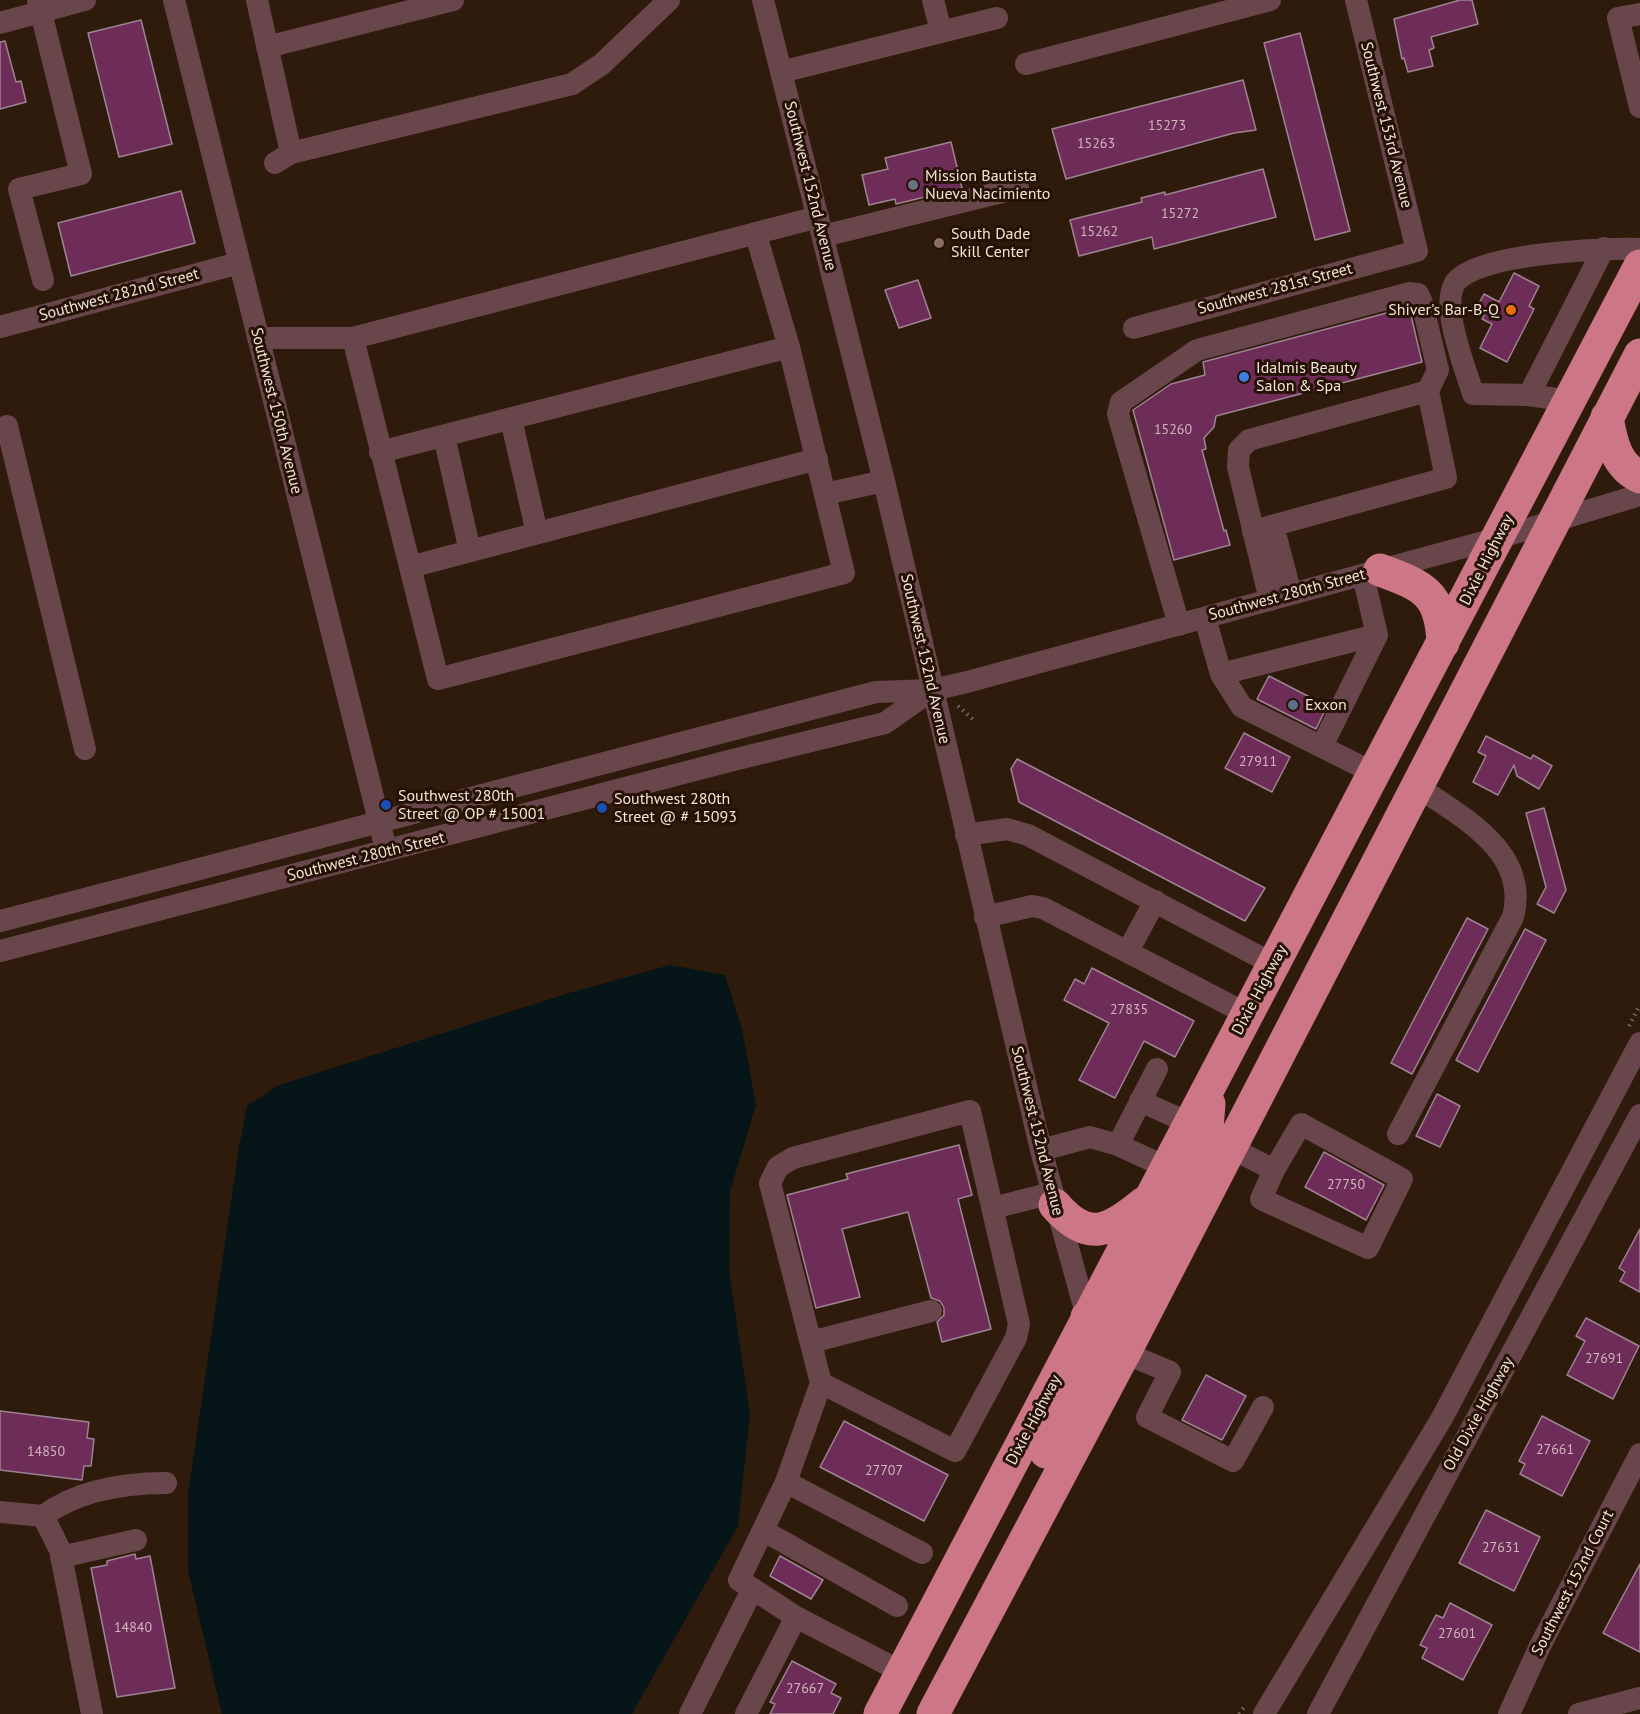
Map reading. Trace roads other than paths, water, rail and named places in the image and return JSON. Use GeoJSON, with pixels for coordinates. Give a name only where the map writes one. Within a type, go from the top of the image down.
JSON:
{"type":"FeatureCollection","features":[{"type":"Feature","properties":{"kind":"highway","name":"Dixie Highway"},"geometry":{"type":"LineString","coordinates":[[880,1714],[1640,266]]}},
{"type":"Feature","properties":{"kind":"highway"},"geometry":{"type":"LineString","coordinates":[[1555,519],[1552,481],[1560,459],[1640,305]]}},
{"type":"Feature","properties":{"kind":"highway"},"geometry":{"type":"LineString","coordinates":[[933,1714],[1127,1350],[1640,355]]}},
{"type":"Feature","properties":{"kind":"highway"},"geometry":{"type":"LineString","coordinates":[[1607,417],[1616,454],[1631,473],[1640,477]]}},
{"type":"Feature","properties":{"kind":"highway"},"geometry":{"type":"LineString","coordinates":[[1418,787],[1407,767],[1496,589],[1498,538]]}},
{"type":"Feature","properties":{"kind":"highway"},"geometry":{"type":"LineString","coordinates":[[1372,572],[1410,581],[1428,593],[1440,613],[1443,643]]}},
{"type":"Feature","properties":{"kind":"highway"},"geometry":{"type":"LineString","coordinates":[[1127,1350],[1118,1339],[1114,1329],[1118,1313],[1180,1197],[1206,1141],[1211,1081]]}},
{"type":"Feature","properties":{"kind":"highway"},"geometry":{"type":"LineString","coordinates":[[1053,1199],[1069,1221],[1094,1230],[1119,1224],[1150,1198]]}},
{"type":"Feature","properties":{"kind":"highway"},"geometry":{"type":"LineString","coordinates":[[1000,1585],[1006,1537],[1026,1491],[1095,1357],[1096,1344],[1087,1317]]}},
{"type":"Feature","properties":{"kind":"street"},"geometry":{"type":"LineString","coordinates":[[0,23],[40,6],[85,0]]}},
{"type":"Feature","properties":{"kind":"street","name":"Southwest 150th Avenue"},"geometry":{"type":"LineString","coordinates":[[174,0],[387,851]]}},
{"type":"Feature","properties":{"kind":"street"},"geometry":{"type":"LineString","coordinates":[[256,0],[267,47],[283,158],[572,84],[603,64],[669,0]]}},
{"type":"Feature","properties":{"kind":"street"},"geometry":{"type":"LineString","coordinates":[[267,47],[453,0]]}},
{"type":"Feature","properties":{"kind":"street","name":"Southwest 152nd Avenue"},"geometry":{"type":"LineString","coordinates":[[764,0],[884,482],[1053,1199],[1087,1317]]}},
{"type":"Feature","properties":{"kind":"street"},"geometry":{"type":"LineString","coordinates":[[933,0],[941,31]]}},
{"type":"Feature","properties":{"kind":"street"},"geometry":{"type":"LineString","coordinates":[[1026,64],[1270,0]]}},
{"type":"Feature","properties":{"kind":"street","name":"Southwest 153rd Avenue"},"geometry":{"type":"LineString","coordinates":[[1356,0],[1416,251]]}},
{"type":"Feature","properties":{"kind":"street"},"geometry":{"type":"LineString","coordinates":[[40,6],[81,174],[9,192],[43,280]]}},
{"type":"Feature","properties":{"kind":"street"},"geometry":{"type":"LineString","coordinates":[[1640,14],[1618,18],[1640,107]]}},
{"type":"Feature","properties":{"kind":"street"},"geometry":{"type":"LineString","coordinates":[[781,72],[996,18]]}},
{"type":"Feature","properties":{"kind":"street"},"geometry":{"type":"LineString","coordinates":[[258,338],[353,338],[756,235],[820,227],[1018,188]]}},
{"type":"Feature","properties":{"kind":"street"},"geometry":{"type":"LineString","coordinates":[[353,338],[438,679],[844,573],[789,347],[756,235]]}},
{"type":"Feature","properties":{"kind":"street"},"geometry":{"type":"LineString","coordinates":[[1569,402],[1529,395],[1473,394],[1455,334],[1451,306],[1454,284],[1467,272],[1494,262],[1604,248],[1640,249]]}},
{"type":"Feature","properties":{"kind":"street"},"geometry":{"type":"LineString","coordinates":[[1529,395],[1604,248]]}},
{"type":"Feature","properties":{"kind":"street","name":"Southwest 281st Street"},"geometry":{"type":"LineString","coordinates":[[1134,327],[1416,251]]}},
{"type":"Feature","properties":{"kind":"street","name":"Southwest 282nd Street"},"geometry":{"type":"LineString","coordinates":[[0,327],[239,263]]}},
{"type":"Feature","properties":{"kind":"street"},"geometry":{"type":"LineString","coordinates":[[1179,625],[1118,414],[1121,402],[1197,350],[1409,293],[1421,298],[1438,370],[1428,391],[1446,478],[1263,529]]}},
{"type":"Feature","properties":{"kind":"street"},"geometry":{"type":"LineString","coordinates":[[380,452],[789,347]]}},
{"type":"Feature","properties":{"kind":"street"},"geometry":{"type":"LineString","coordinates":[[1280,597],[1263,529],[1238,467],[1239,450],[1249,440],[1428,391]]}},
{"type":"Feature","properties":{"kind":"street"},"geometry":{"type":"LineString","coordinates":[[511,418],[537,533]]}},
{"type":"Feature","properties":{"kind":"street"},"geometry":{"type":"LineString","coordinates":[[7,426],[85,748]]}},
{"type":"Feature","properties":{"kind":"street"},"geometry":{"type":"LineString","coordinates":[[444,436],[470,551]]}},
{"type":"Feature","properties":{"kind":"street"},"geometry":{"type":"LineString","coordinates":[[410,567],[817,459]]}},
{"type":"Feature","properties":{"kind":"street"},"geometry":{"type":"LineString","coordinates":[[825,494],[884,482]]}},
{"type":"Feature","properties":{"kind":"street","name":"Southwest 280th Street"},"geometry":{"type":"LineString","coordinates":[[0,921],[876,692],[932,690],[1498,538],[1640,495]]}},
{"type":"Feature","properties":{"kind":"street"},"geometry":{"type":"LineString","coordinates":[[1322,746],[1377,635],[1372,572]]}},
{"type":"Feature","properties":{"kind":"street"},"geometry":{"type":"LineString","coordinates":[[1205,618],[1221,674],[1242,707],[1374,773]]}},
{"type":"Feature","properties":{"kind":"street"},"geometry":{"type":"LineString","coordinates":[[1221,674],[1377,635]]}},
{"type":"Feature","properties":{"kind":"street","name":"Southwest 280th Street"},"geometry":{"type":"LineString","coordinates":[[0,951],[570,805],[733,760],[885,723],[932,690]]}},
{"type":"Feature","properties":{"kind":"street"},"geometry":{"type":"LineString","coordinates":[[725,732],[733,760]]}},
{"type":"Feature","properties":{"kind":"street"},"geometry":{"type":"LineString","coordinates":[[562,774],[570,805]]}},
{"type":"Feature","properties":{"kind":"street"},"geometry":{"type":"LineString","coordinates":[[1398,1134],[1513,917],[1516,906],[1513,880],[1494,843],[1465,818],[1418,787]]}},
{"type":"Feature","properties":{"kind":"street"},"geometry":{"type":"LineString","coordinates":[[966,835],[993,829],[1018,831],[1273,964]]}},
{"type":"Feature","properties":{"kind":"street"},"geometry":{"type":"LineString","coordinates":[[77,901],[86,929]]}},
{"type":"Feature","properties":{"kind":"street"},"geometry":{"type":"LineString","coordinates":[[1128,951],[1155,901]]}},
{"type":"Feature","properties":{"kind":"street"},"geometry":{"type":"LineString","coordinates":[[985,917],[1032,906],[1043,908],[1247,1014]]}},
{"type":"Feature","properties":{"kind":"street"},"geometry":{"type":"LineString","coordinates":[[1264,1714],[1442,1418],[1640,1043]]}},
{"type":"Feature","properties":{"kind":"street"},"geometry":{"type":"LineString","coordinates":[[1118,1145],[1157,1069]]}},
{"type":"Feature","properties":{"kind":"street"},"geometry":{"type":"LineString","coordinates":[[1140,1101],[1189,1123]]}},
{"type":"Feature","properties":{"kind":"street"},"geometry":{"type":"LineString","coordinates":[[821,1383],[955,1451],[1016,1338],[1019,1324],[970,1112],[793,1158],[778,1167],[770,1183],[821,1383],[786,1482],[739,1580],[796,1617],[902,1671]]}},
{"type":"Feature","properties":{"kind":"street","name":"Old Dixie Highway"},"geometry":{"type":"LineString","coordinates":[[1318,1714],[1640,1115]]}},
{"type":"Feature","properties":{"kind":"street"},"geometry":{"type":"LineString","coordinates":[[1301,1124],[1402,1179],[1368,1248],[1261,1199],[1274,1170],[1301,1124]]}},
{"type":"Feature","properties":{"kind":"street"},"geometry":{"type":"LineString","coordinates":[[1041,1150],[1090,1137],[1118,1145],[1166,1167]]}},
{"type":"Feature","properties":{"kind":"street"},"geometry":{"type":"LineString","coordinates":[[1231,1148],[1274,1170]]}},
{"type":"Feature","properties":{"kind":"street"},"geometry":{"type":"LineString","coordinates":[[993,1208],[1053,1199]]}},
{"type":"Feature","properties":{"kind":"street"},"geometry":{"type":"LineString","coordinates":[[811,1342],[931,1311]]}},
{"type":"Feature","properties":{"kind":"street"},"geometry":{"type":"LineString","coordinates":[[1127,1350],[1170,1372],[1147,1417],[1233,1461],[1263,1407]]}},
{"type":"Feature","properties":{"kind":"street","name":"Southwest 152nd Court"},"geometry":{"type":"LineString","coordinates":[[1509,1714],[1540,1646],[1640,1454]]}},
{"type":"Feature","properties":{"kind":"street"},"geometry":{"type":"LineString","coordinates":[[786,1482],[922,1552]]}},
{"type":"Feature","properties":{"kind":"street"},"geometry":{"type":"LineString","coordinates":[[0,1512],[43,1516],[60,1504],[130,1483],[166,1483]]}},
{"type":"Feature","properties":{"kind":"street"},"geometry":{"type":"LineString","coordinates":[[43,1516],[61,1557],[92,1714]]}},
{"type":"Feature","properties":{"kind":"street"},"geometry":{"type":"LineString","coordinates":[[764,1531],[897,1606]]}},
{"type":"Feature","properties":{"kind":"street"},"geometry":{"type":"LineString","coordinates":[[61,1557],[136,1540]]}},
{"type":"Feature","properties":{"kind":"street"},"geometry":{"type":"LineString","coordinates":[[690,1714],[752,1590]]}},
{"type":"Feature","properties":{"kind":"street"},"geometry":{"type":"LineString","coordinates":[[746,1714],[796,1617]]}},
{"type":"Feature","properties":{"kind":"street"},"geometry":{"type":"LineString","coordinates":[[1579,1714],[1640,1698]]}},
{"type":"Feature","properties":{"kind":"place","name":"Mission Bautista Nueva Nacimiento"},"geometry":{"type":"Point","coordinates":[913,185]}},
{"type":"Feature","properties":{"kind":"place","name":"South Dade Skill Center"},"geometry":{"type":"Point","coordinates":[939,243]}},
{"type":"Feature","properties":{"kind":"place","name":"Shiver's Bar-B-Q"},"geometry":{"type":"Point","coordinates":[1511,310]}},
{"type":"Feature","properties":{"kind":"place","name":"Idalmis Beauty Salon & Spa"},"geometry":{"type":"Point","coordinates":[1244,377]}},
{"type":"Feature","properties":{"kind":"place","name":"Exxon"},"geometry":{"type":"Point","coordinates":[1293,705]}},
{"type":"Feature","properties":{"kind":"place","name":"Southwest 280th Street @ OP # 15001"},"geometry":{"type":"Point","coordinates":[386,805]}},
{"type":"Feature","properties":{"kind":"place","name":"Southwest 280th Street @ # 15093"},"geometry":{"type":"Point","coordinates":[602,808]}}]}
